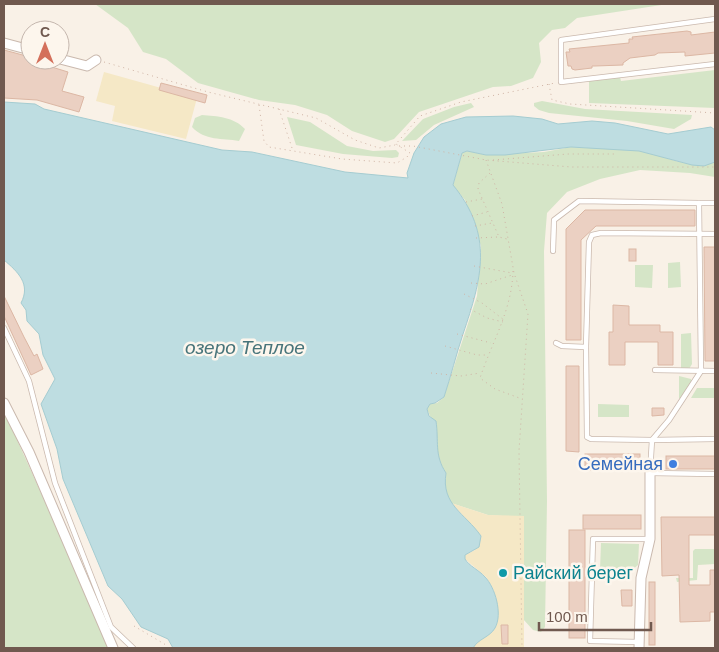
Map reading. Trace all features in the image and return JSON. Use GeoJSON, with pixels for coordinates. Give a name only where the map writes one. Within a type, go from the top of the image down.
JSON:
{"type":"FeatureCollection","features":[{"type":"Feature","properties":{"kind":"street"},"geometry":{"type":"LineString","coordinates":[[4,43],[20,47]]}},
{"type":"Feature","properties":{"kind":"street"},"geometry":{"type":"LineString","coordinates":[[70,62],[86,66],[96,60]]}},
{"type":"Feature","properties":{"kind":"street"},"geometry":{"type":"LineString","coordinates":[[4,403],[28,452],[113,648]]}},
{"type":"Feature","properties":{"kind":"street"},"geometry":{"type":"LineString","coordinates":[[639,645],[641,578],[650,538],[650,473]]}},
{"type":"Feature","properties":{"kind":"lane"},"geometry":{"type":"LineString","coordinates":[[715,19],[561,40],[561,82],[715,64]]}},
{"type":"Feature","properties":{"kind":"lane"},"geometry":{"type":"LineString","coordinates":[[553,251],[554,220],[579,201],[715,203]]}},
{"type":"Feature","properties":{"kind":"lane"},"geometry":{"type":"LineString","coordinates":[[699,203],[701,370],[669,420],[652,440],[650,473],[715,474]]}},
{"type":"Feature","properties":{"kind":"lane"},"geometry":{"type":"LineString","coordinates":[[715,234],[601,233],[592,235],[588,242],[586,348],[587,437],[591,439],[652,440],[715,439]]}},
{"type":"Feature","properties":{"kind":"lane"},"geometry":{"type":"LineString","coordinates":[[4,328],[29,381],[55,483],[111,627],[133,648]]}},
{"type":"Feature","properties":{"kind":"lane"},"geometry":{"type":"LineString","coordinates":[[556,343],[562,346],[586,348]]}},
{"type":"Feature","properties":{"kind":"lane"},"geometry":{"type":"LineString","coordinates":[[655,370],[715,371]]}},
{"type":"Feature","properties":{"kind":"lane"},"geometry":{"type":"LineString","coordinates":[[639,645],[590,641],[593,539],[650,538]]}},
{"type":"Feature","properties":{"kind":"path"},"geometry":{"type":"LineString","coordinates":[[96,60],[316,118],[355,140],[379,148],[396,144],[420,116],[461,102],[561,82]]}},
{"type":"Feature","properties":{"kind":"path"},"geometry":{"type":"LineString","coordinates":[[548,84],[552,100],[570,104],[715,113]]}},
{"type":"Feature","properties":{"kind":"path"},"geometry":{"type":"LineString","coordinates":[[259,104],[264,141],[269,147],[342,159],[397,163],[410,153],[413,146]]}},
{"type":"Feature","properties":{"kind":"path"},"geometry":{"type":"LineString","coordinates":[[279,109],[293,150]]}},
{"type":"Feature","properties":{"kind":"path"},"geometry":{"type":"LineString","coordinates":[[396,144],[410,153]]}},
{"type":"Feature","properties":{"kind":"path"},"geometry":{"type":"LineString","coordinates":[[399,146],[413,146],[490,161],[571,167],[715,167]]}},
{"type":"Feature","properties":{"kind":"path"},"geometry":{"type":"LineString","coordinates":[[490,161],[568,154],[615,154]]}},
{"type":"Feature","properties":{"kind":"path"},"geometry":{"type":"LineString","coordinates":[[486,160],[502,204],[513,268],[528,314],[519,451],[522,648]]}},
{"type":"Feature","properties":{"kind":"path"},"geometry":{"type":"LineString","coordinates":[[491,173],[479,183],[482,198],[499,237]]}},
{"type":"Feature","properties":{"kind":"path"},"geometry":{"type":"LineString","coordinates":[[466,202],[482,198]]}},
{"type":"Feature","properties":{"kind":"path"},"geometry":{"type":"LineString","coordinates":[[472,216],[488,211]]}},
{"type":"Feature","properties":{"kind":"path"},"geometry":{"type":"LineString","coordinates":[[475,226],[493,223]]}},
{"type":"Feature","properties":{"kind":"path"},"geometry":{"type":"LineString","coordinates":[[476,238],[499,237],[508,239]]}},
{"type":"Feature","properties":{"kind":"path"},"geometry":{"type":"LineString","coordinates":[[474,266],[513,274]]}},
{"type":"Feature","properties":{"kind":"path"},"geometry":{"type":"LineString","coordinates":[[513,268],[512,288],[504,321],[492,344],[480,378],[494,389],[522,399]]}},
{"type":"Feature","properties":{"kind":"path"},"geometry":{"type":"LineString","coordinates":[[471,283],[485,284],[513,274]]}},
{"type":"Feature","properties":{"kind":"path"},"geometry":{"type":"LineString","coordinates":[[464,294],[482,303],[504,321]]}},
{"type":"Feature","properties":{"kind":"path"},"geometry":{"type":"LineString","coordinates":[[470,310],[487,318],[504,321]]}},
{"type":"Feature","properties":{"kind":"path"},"geometry":{"type":"LineString","coordinates":[[457,334],[492,344]]}},
{"type":"Feature","properties":{"kind":"path"},"geometry":{"type":"LineString","coordinates":[[445,346],[477,355],[488,355]]}},
{"type":"Feature","properties":{"kind":"path"},"geometry":{"type":"LineString","coordinates":[[431,373],[461,376],[482,372]]}},
{"type":"Feature","properties":{"kind":"path"},"geometry":{"type":"LineString","coordinates":[[134,626],[166,645],[167,648]]}},
{"type":"Feature","properties":{"kind":"green space"},"geometry":{"type":"Polygon","coordinates":[[[95,4],[668,4],[577,18],[565,28],[552,30],[539,43],[541,62],[533,78],[511,86],[493,87],[419,112],[394,139],[385,142],[352,131],[327,115],[295,105],[259,100],[198,83],[166,59],[143,52],[128,28],[95,4]]]}},
{"type":"Feature","properties":{"kind":"green space"},"geometry":{"type":"Polygon","coordinates":[[[715,70],[715,108],[589,103],[589,81],[620,77],[621,81],[715,70]]]}},
{"type":"Feature","properties":{"kind":"green space"},"geometry":{"type":"Polygon","coordinates":[[[542,101],[585,109],[692,115],[691,119],[674,129],[627,121],[549,113],[539,110],[534,106],[534,103],[542,101]]]}},
{"type":"Feature","properties":{"kind":"green space"},"geometry":{"type":"Polygon","coordinates":[[[471,103],[474,107],[434,125],[416,140],[402,141],[423,119],[454,107],[471,103]]]}},
{"type":"Feature","properties":{"kind":"green space"},"geometry":{"type":"Polygon","coordinates":[[[202,115],[231,120],[241,125],[245,129],[239,141],[202,135],[192,127],[195,118],[202,115]]]}},
{"type":"Feature","properties":{"kind":"green space"},"geometry":{"type":"Polygon","coordinates":[[[287,117],[310,122],[347,146],[373,151],[396,150],[399,153],[398,157],[343,154],[296,145],[287,117]]]}},
{"type":"Feature","properties":{"kind":"green space"},"geometry":{"type":"Polygon","coordinates":[[[571,147],[632,150],[696,164],[715,162],[715,177],[690,173],[640,170],[600,179],[567,192],[547,213],[544,251],[547,501],[545,627],[541,632],[533,630],[523,619],[502,516],[488,515],[451,503],[447,495],[446,473],[441,466],[435,444],[437,432],[427,409],[430,404],[437,403],[444,397],[477,296],[481,246],[465,200],[453,186],[462,153],[467,151],[486,155],[544,152],[571,147]]]}},
{"type":"Feature","properties":{"kind":"green space"},"geometry":{"type":"Polygon","coordinates":[[[680,262],[681,287],[668,288],[668,263],[680,262]]]}},
{"type":"Feature","properties":{"kind":"green space"},"geometry":{"type":"Polygon","coordinates":[[[635,265],[653,265],[652,288],[635,287],[635,265]]]}},
{"type":"Feature","properties":{"kind":"green space"},"geometry":{"type":"Polygon","coordinates":[[[691,333],[692,364],[689,369],[681,369],[681,334],[691,333]]]}},
{"type":"Feature","properties":{"kind":"green space"},"geometry":{"type":"Polygon","coordinates":[[[679,376],[691,379],[691,385],[679,399],[679,376]]]}},
{"type":"Feature","properties":{"kind":"green space"},"geometry":{"type":"Polygon","coordinates":[[[697,388],[715,388],[715,398],[691,398],[697,388]]]}},
{"type":"Feature","properties":{"kind":"green space"},"geometry":{"type":"Polygon","coordinates":[[[598,404],[629,405],[629,417],[598,417],[598,404]]]}},
{"type":"Feature","properties":{"kind":"green space"},"geometry":{"type":"Polygon","coordinates":[[[4,411],[111,648],[4,648],[4,411]]]}},
{"type":"Feature","properties":{"kind":"green space"},"geometry":{"type":"Polygon","coordinates":[[[601,543],[639,544],[638,565],[632,570],[600,570],[601,543]]]}},
{"type":"Feature","properties":{"kind":"green space"},"geometry":{"type":"Polygon","coordinates":[[[695,549],[715,549],[715,564],[698,565],[697,580],[677,582],[676,578],[693,578],[693,551],[695,549]]]}},
{"type":"Feature","properties":{"kind":"sand"},"geometry":{"type":"Polygon","coordinates":[[[104,72],[197,98],[186,139],[112,121],[115,106],[96,101],[104,72]]]}},
{"type":"Feature","properties":{"kind":"sand","name":"Райский берег"},"geometry":{"type":"Polygon","coordinates":[[[451,503],[488,515],[524,516],[524,648],[473,648],[476,643],[492,632],[497,605],[493,589],[486,577],[465,559],[465,555],[475,550],[472,525],[451,503]]]}},
{"type":"Feature","properties":{"kind":"water","name":"озеро Теплое"},"geometry":{"type":"Polygon","coordinates":[[[4,102],[35,104],[44,109],[222,150],[252,152],[345,172],[408,178],[407,173],[414,153],[424,137],[441,124],[466,117],[513,116],[542,119],[558,124],[592,121],[615,123],[668,134],[711,127],[715,130],[715,162],[704,166],[692,165],[639,151],[571,147],[505,155],[486,155],[467,151],[462,153],[453,185],[466,203],[475,222],[481,257],[479,275],[470,314],[444,397],[430,404],[427,409],[429,416],[436,421],[438,454],[446,473],[445,484],[447,493],[456,508],[481,536],[479,547],[465,555],[465,559],[489,581],[495,594],[498,616],[495,628],[490,634],[473,648],[173,648],[168,639],[141,627],[122,599],[108,586],[63,479],[57,449],[41,404],[55,379],[43,355],[39,334],[27,321],[26,310],[21,303],[25,290],[22,279],[4,260],[4,102]]]}},
{"type":"Feature","properties":{"kind":"building"},"geometry":{"type":"Polygon","coordinates":[[[691,32],[691,35],[715,32],[715,53],[685,56],[685,52],[658,53],[630,58],[623,65],[592,66],[592,68],[575,70],[568,66],[566,52],[570,52],[569,49],[629,43],[629,39],[633,39],[632,37],[691,32]]]}},
{"type":"Feature","properties":{"kind":"building"},"geometry":{"type":"Polygon","coordinates":[[[4,50],[20,54],[20,70],[62,70],[68,72],[62,91],[84,97],[79,112],[37,100],[4,98],[4,50]]]}},
{"type":"Feature","properties":{"kind":"building"},"geometry":{"type":"Polygon","coordinates":[[[161,83],[207,95],[205,103],[159,90],[161,83]]]}},
{"type":"Feature","properties":{"kind":"building"},"geometry":{"type":"Polygon","coordinates":[[[585,210],[695,210],[695,226],[596,226],[581,240],[581,340],[566,340],[566,229],[585,210]]]}},
{"type":"Feature","properties":{"kind":"building"},"geometry":{"type":"Polygon","coordinates":[[[704,247],[715,247],[715,361],[705,361],[704,247]]]}},
{"type":"Feature","properties":{"kind":"building"},"geometry":{"type":"Polygon","coordinates":[[[629,249],[636,249],[636,261],[629,261],[629,249]]]}},
{"type":"Feature","properties":{"kind":"building"},"geometry":{"type":"Polygon","coordinates":[[[4,296],[34,356],[37,354],[43,369],[31,375],[4,316],[4,296]]]}},
{"type":"Feature","properties":{"kind":"building"},"geometry":{"type":"Polygon","coordinates":[[[613,305],[629,306],[629,325],[660,325],[660,332],[673,332],[673,365],[658,365],[658,342],[625,342],[625,365],[609,365],[609,332],[613,332],[613,305]]]}},
{"type":"Feature","properties":{"kind":"building"},"geometry":{"type":"Polygon","coordinates":[[[566,366],[579,366],[579,452],[566,451],[566,366]]]}},
{"type":"Feature","properties":{"kind":"building"},"geometry":{"type":"Polygon","coordinates":[[[652,408],[664,408],[664,415],[652,416],[652,408]]]}},
{"type":"Feature","properties":{"kind":"building"},"geometry":{"type":"Polygon","coordinates":[[[585,454],[640,454],[640,470],[585,470],[585,454]]]}},
{"type":"Feature","properties":{"kind":"building"},"geometry":{"type":"Polygon","coordinates":[[[666,456],[715,456],[715,469],[666,469],[666,456]]]}},
{"type":"Feature","properties":{"kind":"building"},"geometry":{"type":"Polygon","coordinates":[[[583,515],[641,515],[641,529],[583,529],[583,515]]]}},
{"type":"Feature","properties":{"kind":"building"},"geometry":{"type":"Polygon","coordinates":[[[661,517],[715,517],[715,535],[689,535],[689,585],[710,585],[710,570],[715,570],[715,612],[710,612],[710,621],[680,622],[679,575],[662,576],[661,517]]]}},
{"type":"Feature","properties":{"kind":"building"},"geometry":{"type":"Polygon","coordinates":[[[569,530],[585,530],[585,638],[569,638],[569,530]]]}},
{"type":"Feature","properties":{"kind":"building"},"geometry":{"type":"Polygon","coordinates":[[[649,582],[655,582],[655,645],[649,645],[649,582]]]}},
{"type":"Feature","properties":{"kind":"building"},"geometry":{"type":"Polygon","coordinates":[[[621,590],[632,590],[632,606],[622,606],[621,590]]]}},
{"type":"Feature","properties":{"kind":"building"},"geometry":{"type":"Polygon","coordinates":[[[501,625],[508,625],[508,644],[502,644],[501,625]]]}},
{"type":"Feature","properties":{"kind":"place","name":"Семейная"},"geometry":{"type":"Point","coordinates":[673,464]}},
{"type":"Feature","properties":{"kind":"place","name":"Райский берег"},"geometry":{"type":"Point","coordinates":[503,573]}}]}
